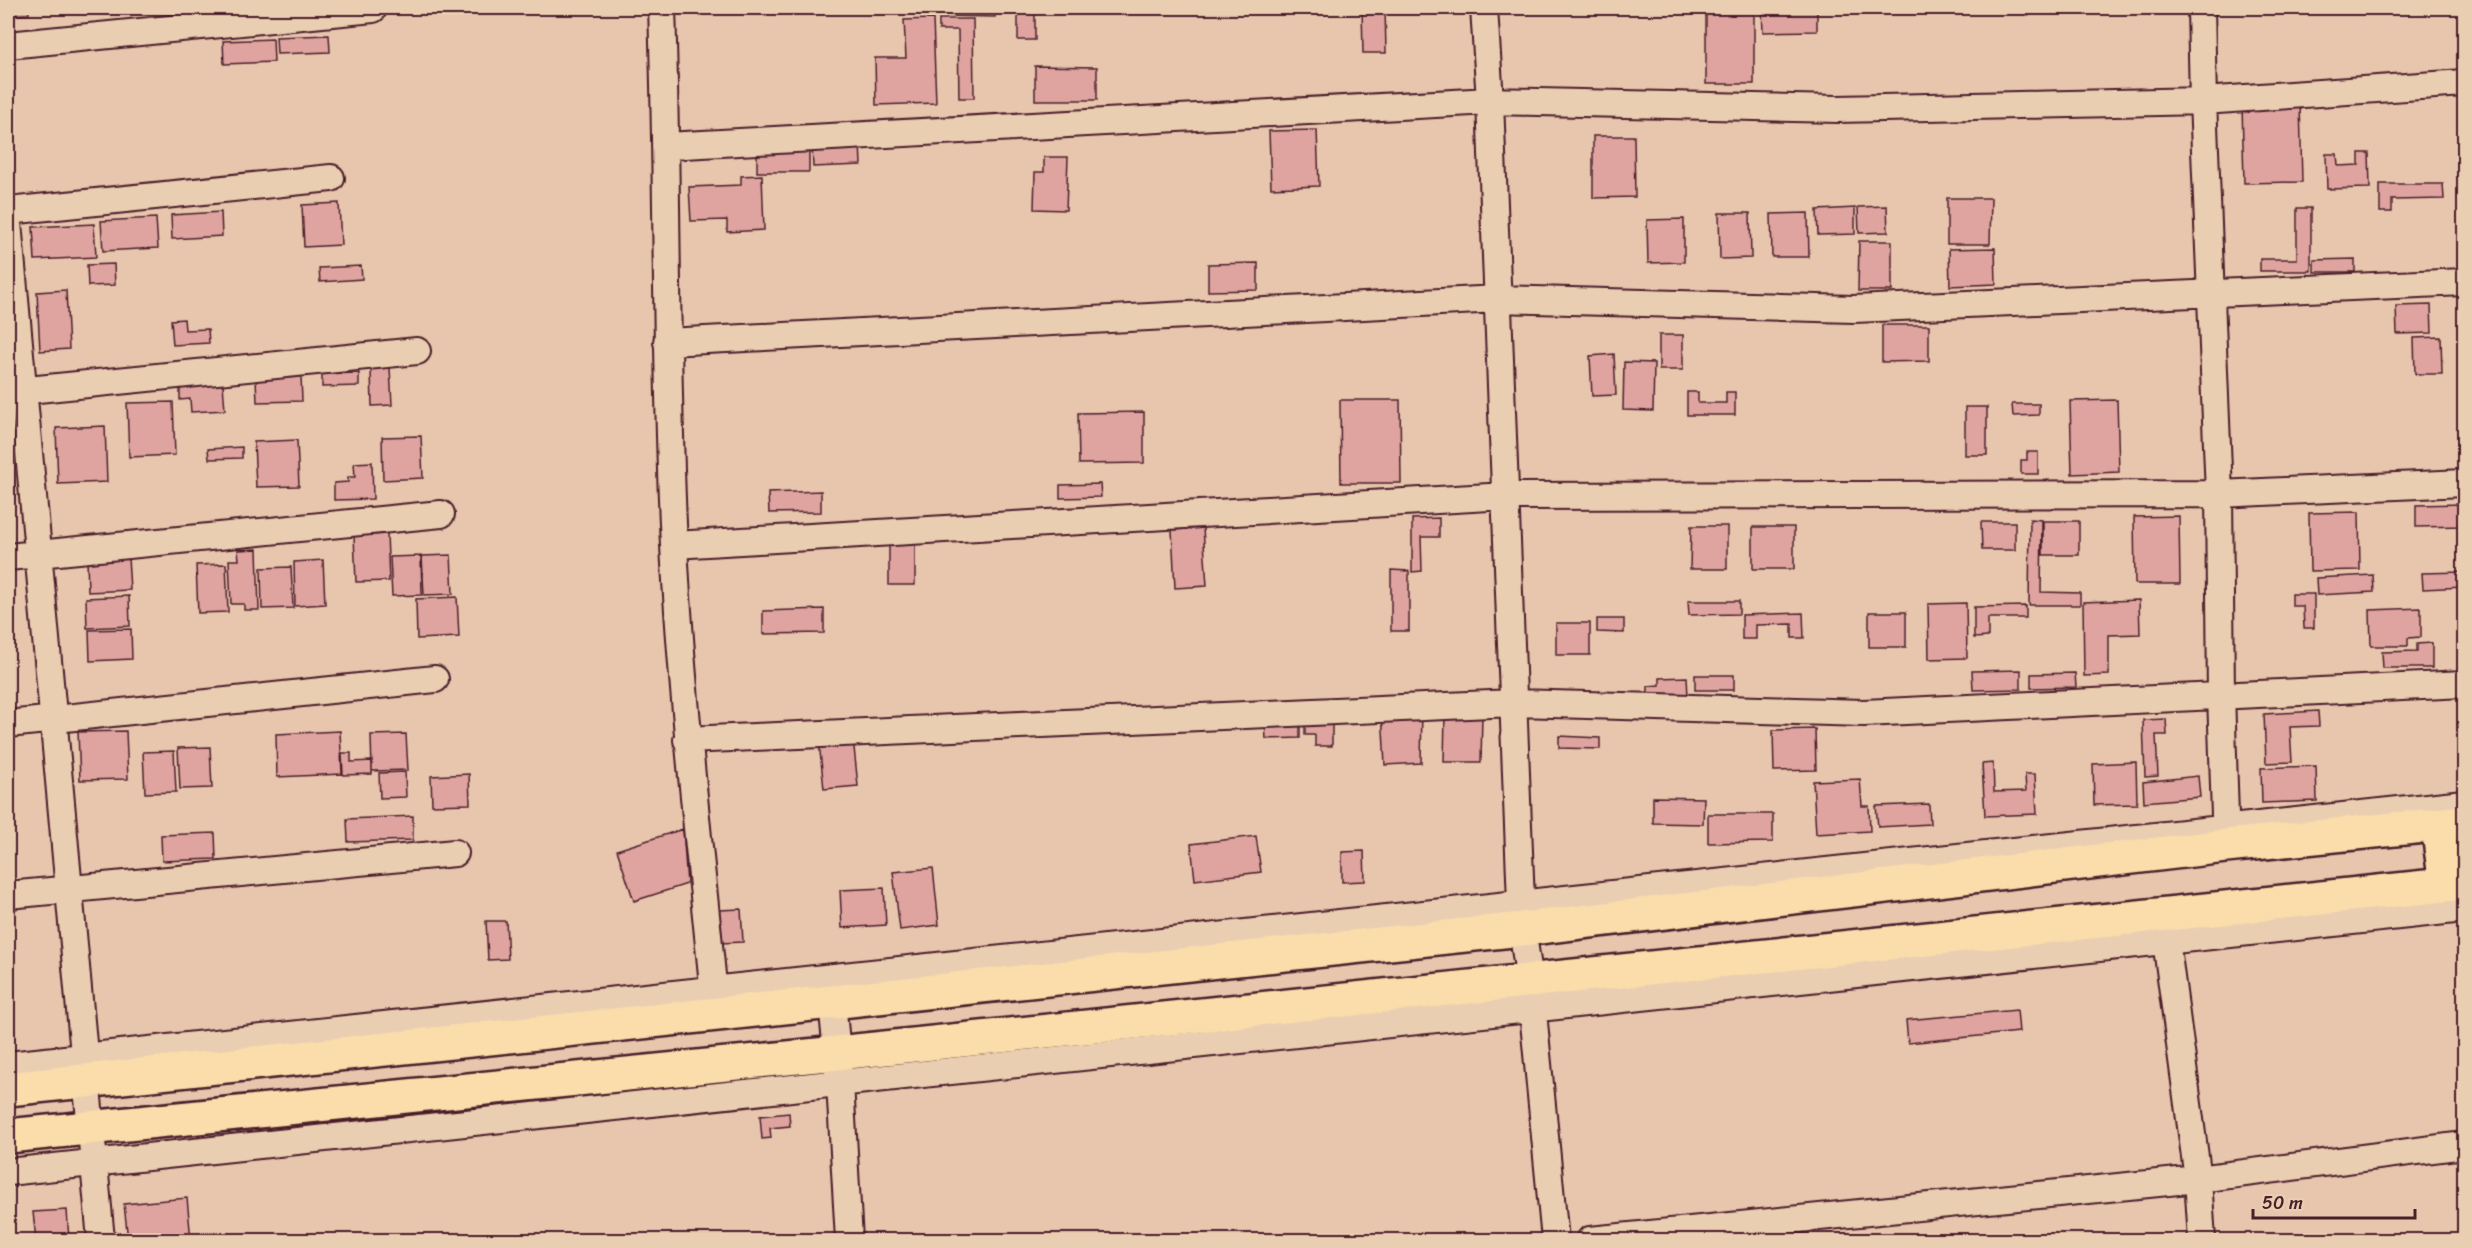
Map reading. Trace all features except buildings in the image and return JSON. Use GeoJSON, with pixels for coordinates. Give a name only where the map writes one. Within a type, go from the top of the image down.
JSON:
{"type":"FeatureCollection","features":[{"type":"Feature","properties":{"kind":"main road"},"geometry":{"type":"LineString","coordinates":[[8,1089],[84,1069],[715,1001],[832,1002],[1521,916],[2226,837],[2451,823],[2458,892],[2164,928],[838,1068],[89,1127],[8,1136]]}},
{"type":"Feature","properties":{"kind":"street"},"geometry":{"type":"LineString","coordinates":[[662,8],[666,146],[667,342],[674,545],[687,740],[715,1001],[1521,916]]}},
{"type":"Feature","properties":{"kind":"street"},"geometry":{"type":"LineString","coordinates":[[1484,8],[1490,101],[1521,916],[1555,1240]]}},
{"type":"Feature","properties":{"kind":"street"},"geometry":{"type":"LineString","coordinates":[[2201,8],[2219,494],[2221,694],[2226,837],[2464,803]]}},
{"type":"Feature","properties":{"kind":"street"},"geometry":{"type":"LineString","coordinates":[[8,45],[373,9]]}},
{"type":"Feature","properties":{"kind":"street"},"geometry":{"type":"LineString","coordinates":[[666,146],[1490,101],[1838,109],[2203,101],[2464,83]]}},
{"type":"Feature","properties":{"kind":"street"},"geometry":{"type":"LineString","coordinates":[[8,211],[331,178]]}},
{"type":"Feature","properties":{"kind":"street"},"geometry":{"type":"LineString","coordinates":[[8,223],[15,391],[37,554],[101,1240]]}},
{"type":"Feature","properties":{"kind":"street"},"geometry":{"type":"LineString","coordinates":[[667,342],[1498,299],[1854,309],[2464,282]]}},
{"type":"Feature","properties":{"kind":"street"},"geometry":{"type":"LineString","coordinates":[[15,391],[417,351]]}},
{"type":"Feature","properties":{"kind":"street"},"geometry":{"type":"LineString","coordinates":[[674,545],[1506,496],[2219,494],[2464,483]]}},
{"type":"Feature","properties":{"kind":"street"},"geometry":{"type":"LineString","coordinates":[[8,557],[441,514]]}},
{"type":"Feature","properties":{"kind":"street"},"geometry":{"type":"LineString","coordinates":[[8,724],[435,680]]}},
{"type":"Feature","properties":{"kind":"street"},"geometry":{"type":"LineString","coordinates":[[687,740],[1513,703],[1864,713],[2464,684]]}},
{"type":"Feature","properties":{"kind":"street"},"geometry":{"type":"LineString","coordinates":[[8,895],[455,853]]}},
{"type":"Feature","properties":{"kind":"street"},"geometry":{"type":"LineString","coordinates":[[2164,928],[2198,1179],[2202,1240]]}},
{"type":"Feature","properties":{"kind":"street"},"geometry":{"type":"LineString","coordinates":[[832,1002],[849,1240]]}},
{"type":"Feature","properties":{"kind":"street"},"geometry":{"type":"LineString","coordinates":[[8,1065],[84,1069]]}},
{"type":"Feature","properties":{"kind":"street"},"geometry":{"type":"LineString","coordinates":[[8,1172],[838,1068]]}},
{"type":"Feature","properties":{"kind":"street"},"geometry":{"type":"LineString","coordinates":[[1590,1240],[2198,1179],[2464,1145]]}}]}
